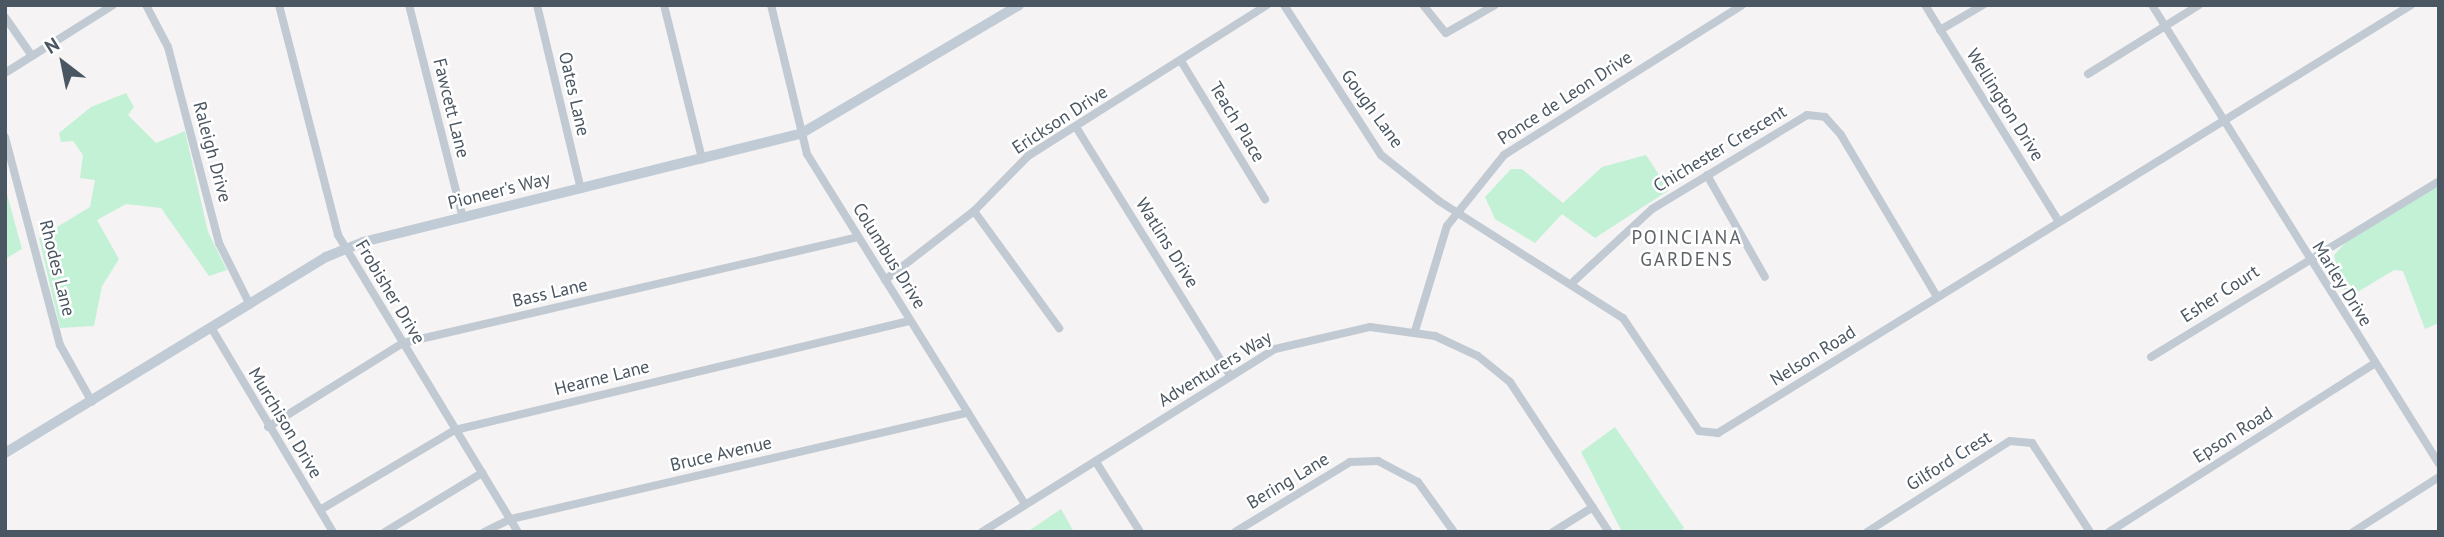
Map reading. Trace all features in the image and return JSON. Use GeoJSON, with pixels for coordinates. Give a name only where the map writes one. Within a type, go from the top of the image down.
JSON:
{"type":"FeatureCollection","features":[{"type":"Feature","properties":{"kind":"main road","name":"Pioneer's Way"},"geometry":{"type":"LineString","coordinates":[[5,453],[345,250],[803,133],[1019,5]]}},
{"type":"Feature","properties":{"kind":"street"},"geometry":{"type":"LineString","coordinates":[[5,73],[113,5]]}},
{"type":"Feature","properties":{"kind":"street","name":"Raleigh Drive"},"geometry":{"type":"LineString","coordinates":[[146,5],[168,47],[219,243],[250,305]]}},
{"type":"Feature","properties":{"kind":"street","name":"Frobisher Drive"},"geometry":{"type":"LineString","coordinates":[[279,5],[345,250],[518,532]]}},
{"type":"Feature","properties":{"kind":"street","name":"Fawcett Lane"},"geometry":{"type":"LineString","coordinates":[[409,5],[463,218]]}},
{"type":"Feature","properties":{"kind":"street","name":"Oates Lane"},"geometry":{"type":"LineString","coordinates":[[537,5],[581,189]]}},
{"type":"Feature","properties":{"kind":"street"},"geometry":{"type":"LineString","coordinates":[[664,5],[702,159]]}},
{"type":"Feature","properties":{"kind":"street","name":"Columbus Drive"},"geometry":{"type":"LineString","coordinates":[[771,5],[807,154],[1025,505]]}},
{"type":"Feature","properties":{"kind":"street","name":"Erickson Drive"},"geometry":{"type":"LineString","coordinates":[[885,280],[974,211],[1028,156],[1267,5]]}},
{"type":"Feature","properties":{"kind":"street","name":"Gough Lane"},"geometry":{"type":"LineString","coordinates":[[1284,5],[1381,155],[1457,210]]}},
{"type":"Feature","properties":{"kind":"street"},"geometry":{"type":"LineString","coordinates":[[1423,5],[1446,33],[1495,5]]}},
{"type":"Feature","properties":{"kind":"street","name":"Ponce de Leon Drive"},"geometry":{"type":"LineString","coordinates":[[1415,331],[1437,250],[1457,210],[1504,155],[1742,5]]}},
{"type":"Feature","properties":{"kind":"street","name":"Wellington Drive"},"geometry":{"type":"LineString","coordinates":[[1925,5],[2059,222]]}},
{"type":"Feature","properties":{"kind":"street"},"geometry":{"type":"LineString","coordinates":[[1940,30],[1983,5]]}},
{"type":"Feature","properties":{"kind":"street","name":"Marley Drive"},"geometry":{"type":"LineString","coordinates":[[2152,5],[2224,118],[2307,257],[2439,464]]}},
{"type":"Feature","properties":{"kind":"street"},"geometry":{"type":"LineString","coordinates":[[2088,74],[2199,5]]}},
{"type":"Feature","properties":{"kind":"street","name":"Nelson Road"},"geometry":{"type":"LineString","coordinates":[[1457,210],[1574,281],[1623,318],[1699,431],[1718,433],[2224,118],[2411,5]]}},
{"type":"Feature","properties":{"kind":"street"},"geometry":{"type":"LineString","coordinates":[[5,17],[32,56]]}},
{"type":"Feature","properties":{"kind":"street","name":"Teach Place"},"geometry":{"type":"LineString","coordinates":[[1181,61],[1265,199]]}},
{"type":"Feature","properties":{"kind":"street","name":"Chichester Crescent"},"geometry":{"type":"LineString","coordinates":[[1574,281],[1651,209],[1807,115],[1825,117],[1937,297]]}},
{"type":"Feature","properties":{"kind":"street","name":"Watlins Drive"},"geometry":{"type":"LineString","coordinates":[[1076,127],[1230,375]]}},
{"type":"Feature","properties":{"kind":"street","name":"Rhodes Lane"},"geometry":{"type":"LineString","coordinates":[[5,137],[61,345],[92,402]]}},
{"type":"Feature","properties":{"kind":"street"},"geometry":{"type":"LineString","coordinates":[[1707,175],[1765,277]]}},
{"type":"Feature","properties":{"kind":"street","name":"Esher Court"},"geometry":{"type":"LineString","coordinates":[[2151,358],[2307,257],[2439,180]]}},
{"type":"Feature","properties":{"kind":"street"},"geometry":{"type":"LineString","coordinates":[[974,211],[1059,328]]}},
{"type":"Feature","properties":{"kind":"street","name":"Bass Lane"},"geometry":{"type":"LineString","coordinates":[[268,427],[403,343],[858,237]]}},
{"type":"Feature","properties":{"kind":"street","name":"Hearne Lane"},"geometry":{"type":"LineString","coordinates":[[320,510],[455,430],[910,321]]}},
{"type":"Feature","properties":{"kind":"street","name":"Adventurers Way"},"geometry":{"type":"LineString","coordinates":[[982,532],[1230,375],[1314,335],[1370,327],[1415,331],[1478,356],[1510,382],[1609,532]]}},
{"type":"Feature","properties":{"kind":"street","name":"Murchison Drive"},"geometry":{"type":"LineString","coordinates":[[212,329],[333,532]]}},
{"type":"Feature","properties":{"kind":"street","name":"Epson Road"},"geometry":{"type":"LineString","coordinates":[[2109,532],[2374,364]]}},
{"type":"Feature","properties":{"kind":"street","name":"Bruce Avenue"},"geometry":{"type":"LineString","coordinates":[[484,532],[510,519],[968,413]]}},
{"type":"Feature","properties":{"kind":"street","name":"Gilford Crest"},"geometry":{"type":"LineString","coordinates":[[1867,532],[2010,441],[2032,443],[2090,532]]}},
{"type":"Feature","properties":{"kind":"street","name":"Bering Lane"},"geometry":{"type":"LineString","coordinates":[[1235,532],[1350,462],[1378,461],[1419,482],[1454,532]]}},
{"type":"Feature","properties":{"kind":"street"},"geometry":{"type":"LineString","coordinates":[[1096,462],[1140,532]]}},
{"type":"Feature","properties":{"kind":"street"},"geometry":{"type":"LineString","coordinates":[[385,532],[482,473]]}},
{"type":"Feature","properties":{"kind":"street"},"geometry":{"type":"LineString","coordinates":[[2353,532],[2439,477]]}},
{"type":"Feature","properties":{"kind":"street"},"geometry":{"type":"LineString","coordinates":[[1553,532],[1593,507]]}},
{"type":"Feature","properties":{"kind":"green space"},"geometry":{"type":"Polygon","coordinates":[[[126,93],[134,107],[128,115],[156,143],[185,131],[208,232],[227,270],[209,276],[161,208],[126,204],[97,220],[119,259],[102,286],[94,326],[60,328],[39,238],[90,207],[95,180],[80,178],[83,155],[73,141],[61,142],[59,133],[91,107],[126,93]]]}},
{"type":"Feature","properties":{"kind":"green space"},"geometry":{"type":"Polygon","coordinates":[[[1646,155],[1669,190],[1595,238],[1562,214],[1535,243],[1495,219],[1485,197],[1511,169],[1522,169],[1563,203],[1602,167],[1646,155]]]}},
{"type":"Feature","properties":{"kind":"green space"},"geometry":{"type":"Polygon","coordinates":[[[2439,185],[2439,323],[2425,329],[2403,271],[2394,270],[2351,296],[2341,286],[2334,255],[2349,239],[2439,185]]]}},
{"type":"Feature","properties":{"kind":"green space"},"geometry":{"type":"Polygon","coordinates":[[[5,187],[22,249],[5,259],[5,187]]]}},
{"type":"Feature","properties":{"kind":"green space"},"geometry":{"type":"Polygon","coordinates":[[[1615,427],[1684,528],[1679,532],[1622,532],[1581,452],[1615,427]]]}},
{"type":"Feature","properties":{"kind":"green space"},"geometry":{"type":"Polygon","coordinates":[[[1061,509],[1074,532],[1031,532],[1030,530],[1061,509]]]}},
{"type":"Feature","properties":{"kind":"district","name":"POINCIANA GARDENS"},"geometry":{"type":"Point","coordinates":[1687,249]}}]}
